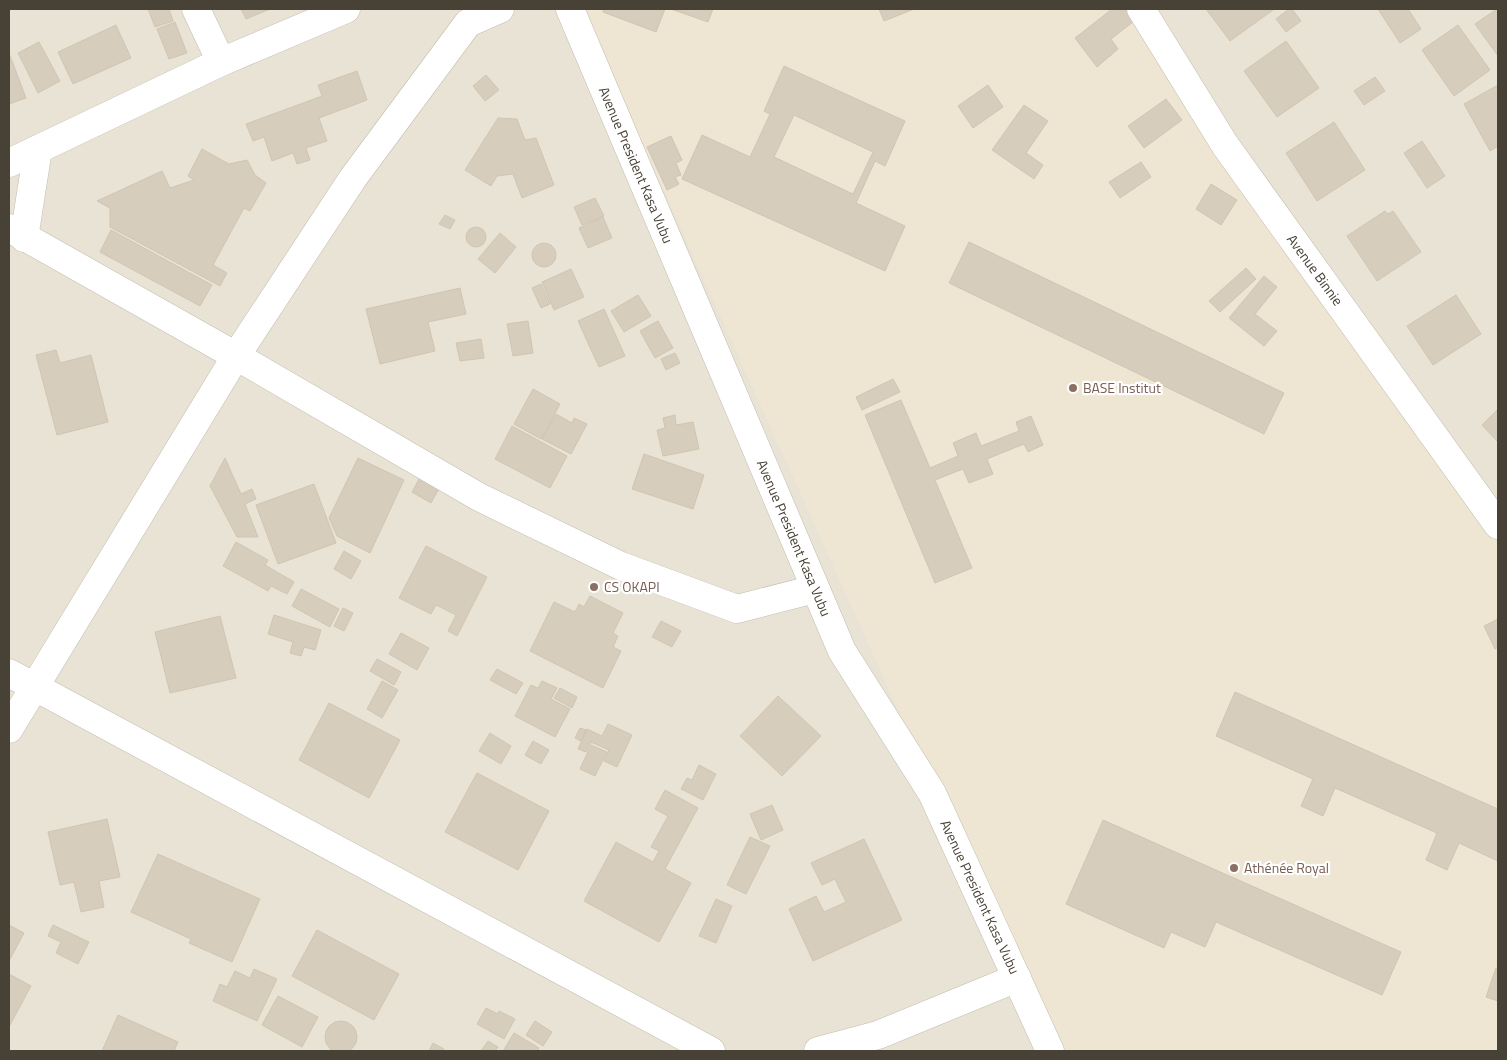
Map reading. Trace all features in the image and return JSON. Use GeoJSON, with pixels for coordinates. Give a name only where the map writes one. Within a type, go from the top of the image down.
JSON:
{"type":"FeatureCollection","features":[{"type":"Feature","properties":{"kind":"street"},"geometry":{"type":"LineString","coordinates":[[196,9],[221,62]]}},
{"type":"Feature","properties":{"kind":"street"},"geometry":{"type":"LineString","coordinates":[[9,164],[221,62],[346,9]]}},
{"type":"Feature","properties":{"kind":"street"},"geometry":{"type":"LineString","coordinates":[[9,729],[236,356],[353,178],[468,23],[500,9]]}},
{"type":"Feature","properties":{"kind":"street","name":"Avenue President Kasa Vubu"},"geometry":{"type":"LineString","coordinates":[[570,9],[842,651],[932,793],[1050,1051]]}},
{"type":"Feature","properties":{"kind":"street","name":"Avenue Binnie"},"geometry":{"type":"LineString","coordinates":[[1141,9],[1226,145],[1498,525]]}},
{"type":"Feature","properties":{"kind":"street"},"geometry":{"type":"LineString","coordinates":[[38,149],[16,233],[236,356],[479,497],[620,566],[737,608],[815,589]]}},
{"type":"Feature","properties":{"kind":"street"},"geometry":{"type":"LineString","coordinates":[[9,673],[711,1051]]}},
{"type":"Feature","properties":{"kind":"street"},"geometry":{"type":"LineString","coordinates":[[818,1051],[878,1035],[1017,978]]}},
{"type":"Feature","properties":{"kind":"shaded area"},"geometry":{"type":"Polygon","coordinates":[[[9,9],[1498,9],[1498,1051],[9,1051],[9,9]]]}},
{"type":"Feature","properties":{"kind":"shaded area","name":"BASE Institut"},"geometry":{"type":"Polygon","coordinates":[[[582,9],[1151,9],[1358,344],[1498,524],[1498,1051],[1052,1051],[582,9]]]}},
{"type":"Feature","properties":{"kind":"building"},"geometry":{"type":"Polygon","coordinates":[[[148,9],[169,9],[173,21],[155,27],[148,9]]]}},
{"type":"Feature","properties":{"kind":"building"},"geometry":{"type":"Polygon","coordinates":[[[241,9],[270,9],[246,19],[241,9]]]}},
{"type":"Feature","properties":{"kind":"building"},"geometry":{"type":"Polygon","coordinates":[[[604,9],[665,9],[656,32],[603,12],[604,9]]]}},
{"type":"Feature","properties":{"kind":"building"},"geometry":{"type":"Polygon","coordinates":[[[671,9],[713,9],[708,22],[671,9]]]}},
{"type":"Feature","properties":{"kind":"building"},"geometry":{"type":"Polygon","coordinates":[[[879,9],[914,9],[884,21],[879,9]]]}},
{"type":"Feature","properties":{"kind":"building"},"geometry":{"type":"Polygon","coordinates":[[[1112,9],[1125,9],[1134,21],[1111,39],[1118,49],[1097,67],[1075,38],[1112,9]]]}},
{"type":"Feature","properties":{"kind":"building"},"geometry":{"type":"Polygon","coordinates":[[[1206,9],[1272,9],[1273,10],[1230,41],[1206,9]]]}},
{"type":"Feature","properties":{"kind":"building"},"geometry":{"type":"Polygon","coordinates":[[[1289,9],[1292,9],[1301,21],[1286,32],[1276,19],[1289,9]]]}},
{"type":"Feature","properties":{"kind":"building"},"geometry":{"type":"Polygon","coordinates":[[[1378,9],[1408,9],[1421,29],[1400,43],[1378,9]]]}},
{"type":"Feature","properties":{"kind":"building"},"geometry":{"type":"Polygon","coordinates":[[[1498,9],[1498,56],[1475,24],[1498,9]]]}},
{"type":"Feature","properties":{"kind":"building"},"geometry":{"type":"Polygon","coordinates":[[[175,22],[187,53],[169,59],[157,29],[175,22]]]}},
{"type":"Feature","properties":{"kind":"building"},"geometry":{"type":"Polygon","coordinates":[[[116,25],[131,58],[73,84],[58,52],[116,25]]]}},
{"type":"Feature","properties":{"kind":"building"},"geometry":{"type":"Polygon","coordinates":[[[1458,25],[1490,70],[1454,96],[1422,50],[1458,25]]]}},
{"type":"Feature","properties":{"kind":"building"},"geometry":{"type":"Polygon","coordinates":[[[1286,41],[1319,88],[1277,117],[1244,71],[1286,41]]]}},
{"type":"Feature","properties":{"kind":"building"},"geometry":{"type":"Polygon","coordinates":[[[39,42],[60,81],[38,93],[18,53],[39,42]]]}},
{"type":"Feature","properties":{"kind":"building"},"geometry":{"type":"Polygon","coordinates":[[[9,53],[26,98],[9,104],[9,53]]]}},
{"type":"Feature","properties":{"kind":"building"},"geometry":{"type":"Polygon","coordinates":[[[784,66],[905,121],[885,166],[875,161],[856,203],[905,226],[885,271],[682,179],[702,135],[750,157],[770,114],[764,111],[784,66]],[[794,115],[774,157],[853,194],[873,152],[794,115]]]}},
{"type":"Feature","properties":{"kind":"building"},"geometry":{"type":"Polygon","coordinates":[[[357,71],[367,100],[319,118],[327,141],[306,148],[310,160],[297,164],[293,153],[272,161],[264,137],[253,141],[246,124],[322,96],[318,85],[357,71]]]}},
{"type":"Feature","properties":{"kind":"building"},"geometry":{"type":"Polygon","coordinates":[[[486,75],[499,90],[485,101],[473,86],[486,75]]]}},
{"type":"Feature","properties":{"kind":"building"},"geometry":{"type":"Polygon","coordinates":[[[1375,77],[1385,91],[1364,105],[1354,91],[1375,77]]]}},
{"type":"Feature","properties":{"kind":"building"},"geometry":{"type":"Polygon","coordinates":[[[988,85],[1003,107],[973,128],[958,106],[988,85]]]}},
{"type":"Feature","properties":{"kind":"building"},"geometry":{"type":"Polygon","coordinates":[[[1498,85],[1498,146],[1490,151],[1464,104],[1498,85]]]}},
{"type":"Feature","properties":{"kind":"building"},"geometry":{"type":"Polygon","coordinates":[[[1166,99],[1182,120],[1144,148],[1128,126],[1166,99]]]}},
{"type":"Feature","properties":{"kind":"building"},"geometry":{"type":"Polygon","coordinates":[[[1024,105],[1048,121],[1026,153],[1043,165],[1034,179],[992,150],[1024,105]]]}},
{"type":"Feature","properties":{"kind":"building"},"geometry":{"type":"Polygon","coordinates":[[[498,118],[517,119],[525,140],[536,138],[554,185],[522,198],[513,174],[497,176],[491,186],[465,170],[498,118]]]}},
{"type":"Feature","properties":{"kind":"building"},"geometry":{"type":"Polygon","coordinates":[[[1334,122],[1365,170],[1317,201],[1286,153],[1334,122]]]}},
{"type":"Feature","properties":{"kind":"building"},"geometry":{"type":"Polygon","coordinates":[[[671,136],[682,160],[676,163],[681,175],[675,177],[679,184],[667,190],[647,147],[671,136]]]}},
{"type":"Feature","properties":{"kind":"building"},"geometry":{"type":"Polygon","coordinates":[[[1422,141],[1445,176],[1427,188],[1404,153],[1422,141]]]}},
{"type":"Feature","properties":{"kind":"building"},"geometry":{"type":"Polygon","coordinates":[[[202,149],[229,164],[247,160],[255,175],[266,183],[250,211],[244,208],[213,265],[227,273],[220,286],[110,227],[110,208],[97,201],[162,171],[170,188],[194,180],[188,176],[202,149]]]}},
{"type":"Feature","properties":{"kind":"building"},"geometry":{"type":"Polygon","coordinates":[[[1141,162],[1151,177],[1120,198],[1109,182],[1141,162]]]}},
{"type":"Feature","properties":{"kind":"building"},"geometry":{"type":"Polygon","coordinates":[[[1211,184],[1237,200],[1221,225],[1196,209],[1211,184]]]}},
{"type":"Feature","properties":{"kind":"building"},"geometry":{"type":"Polygon","coordinates":[[[595,198],[604,216],[582,225],[574,207],[595,198]]]}},
{"type":"Feature","properties":{"kind":"building"},"geometry":{"type":"Polygon","coordinates":[[[1385,211],[1388,214],[1393,211],[1421,252],[1377,281],[1347,236],[1385,211]]]}},
{"type":"Feature","properties":{"kind":"building"},"geometry":{"type":"Polygon","coordinates":[[[445,215],[455,220],[450,229],[439,224],[445,215]]]}},
{"type":"Feature","properties":{"kind":"building"},"geometry":{"type":"Polygon","coordinates":[[[603,217],[612,238],[588,248],[579,228],[603,217]]]}},
{"type":"Feature","properties":{"kind":"building"},"geometry":{"type":"Polygon","coordinates":[[[476,227],[483,230],[486,237],[483,244],[476,247],[469,244],[466,237],[469,230],[476,227]]]}},
{"type":"Feature","properties":{"kind":"building"},"geometry":{"type":"Polygon","coordinates":[[[111,230],[212,285],[200,306],[100,252],[111,230]]]}},
{"type":"Feature","properties":{"kind":"building"},"geometry":{"type":"Polygon","coordinates":[[[500,233],[516,247],[495,273],[478,259],[500,233]]]}},
{"type":"Feature","properties":{"kind":"building"},"geometry":{"type":"Polygon","coordinates":[[[969,242],[1284,393],[1264,434],[949,283],[969,242]]]}},
{"type":"Feature","properties":{"kind":"building"},"geometry":{"type":"Polygon","coordinates":[[[544,243],[553,246],[556,255],[553,264],[544,267],[535,264],[532,255],[535,246],[544,243]]]}},
{"type":"Feature","properties":{"kind":"building"},"geometry":{"type":"Polygon","coordinates":[[[1246,268],[1256,279],[1220,312],[1209,301],[1246,268]]]}},
{"type":"Feature","properties":{"kind":"building"},"geometry":{"type":"Polygon","coordinates":[[[571,269],[584,297],[554,310],[542,282],[571,269]]]}},
{"type":"Feature","properties":{"kind":"building"},"geometry":{"type":"Polygon","coordinates":[[[1264,276],[1277,287],[1255,314],[1277,331],[1264,346],[1229,318],[1264,276]]]}},
{"type":"Feature","properties":{"kind":"building"},"geometry":{"type":"Polygon","coordinates":[[[541,284],[550,304],[541,308],[532,288],[541,284]]]}},
{"type":"Feature","properties":{"kind":"building"},"geometry":{"type":"Polygon","coordinates":[[[460,288],[466,314],[428,322],[435,351],[380,364],[366,309],[460,288]]]}},
{"type":"Feature","properties":{"kind":"building"},"geometry":{"type":"Polygon","coordinates":[[[638,295],[651,316],[624,332],[611,311],[638,295]]]}},
{"type":"Feature","properties":{"kind":"building"},"geometry":{"type":"Polygon","coordinates":[[[1456,295],[1481,334],[1433,365],[1407,326],[1456,295]]]}},
{"type":"Feature","properties":{"kind":"building"},"geometry":{"type":"Polygon","coordinates":[[[604,309],[625,356],[599,367],[578,321],[604,309]]]}},
{"type":"Feature","properties":{"kind":"building"},"geometry":{"type":"Polygon","coordinates":[[[528,321],[533,353],[513,356],[507,324],[528,321]]]}},
{"type":"Feature","properties":{"kind":"building"},"geometry":{"type":"Polygon","coordinates":[[[658,321],[673,348],[655,358],[640,331],[658,321]]]}},
{"type":"Feature","properties":{"kind":"building"},"geometry":{"type":"Polygon","coordinates":[[[481,339],[484,358],[460,361],[456,343],[481,339]]]}},
{"type":"Feature","properties":{"kind":"building"},"geometry":{"type":"Polygon","coordinates":[[[56,350],[60,363],[91,355],[108,422],[57,435],[36,355],[56,350]]]}},
{"type":"Feature","properties":{"kind":"building"},"geometry":{"type":"Polygon","coordinates":[[[675,353],[680,363],[666,370],[661,359],[675,353]]]}},
{"type":"Feature","properties":{"kind":"building"},"geometry":{"type":"Polygon","coordinates":[[[893,379],[900,392],[862,410],[856,397],[893,379]]]}},
{"type":"Feature","properties":{"kind":"building"},"geometry":{"type":"Polygon","coordinates":[[[533,389],[560,404],[541,439],[514,424],[533,389]]]}},
{"type":"Feature","properties":{"kind":"building"},"geometry":{"type":"Polygon","coordinates":[[[901,400],[930,468],[958,456],[953,443],[976,433],[981,446],[1019,431],[1016,422],[1031,416],[1043,445],[1028,452],[1024,444],[987,459],[993,474],[969,483],[963,469],[935,480],[972,568],[935,583],[865,415],[901,400]]]}},
{"type":"Feature","properties":{"kind":"building"},"geometry":{"type":"Polygon","coordinates":[[[1498,409],[1498,442],[1482,425],[1498,409]]]}},
{"type":"Feature","properties":{"kind":"building"},"geometry":{"type":"Polygon","coordinates":[[[556,414],[572,423],[574,418],[587,424],[571,454],[542,439],[556,414]]]}},
{"type":"Feature","properties":{"kind":"building"},"geometry":{"type":"Polygon","coordinates":[[[675,415],[676,425],[693,422],[699,449],[663,456],[657,430],[665,428],[663,418],[675,415]]]}},
{"type":"Feature","properties":{"kind":"building"},"geometry":{"type":"Polygon","coordinates":[[[512,426],[567,456],[550,488],[495,459],[512,426]]]}},
{"type":"Feature","properties":{"kind":"building"},"geometry":{"type":"Polygon","coordinates":[[[644,454],[704,475],[693,509],[632,489],[644,454]]]}},
{"type":"Feature","properties":{"kind":"building"},"geometry":{"type":"Polygon","coordinates":[[[225,458],[241,494],[252,489],[256,499],[245,504],[258,537],[237,537],[210,486],[225,458]]]}},
{"type":"Feature","properties":{"kind":"building"},"geometry":{"type":"Polygon","coordinates":[[[358,458],[404,480],[370,553],[337,536],[329,518],[358,458]]]}},
{"type":"Feature","properties":{"kind":"building"},"geometry":{"type":"Polygon","coordinates":[[[423,472],[442,483],[431,503],[412,492],[423,472]]]}},
{"type":"Feature","properties":{"kind":"building"},"geometry":{"type":"Polygon","coordinates":[[[314,484],[336,543],[278,564],[256,505],[314,484]]]}},
{"type":"Feature","properties":{"kind":"building"},"geometry":{"type":"Polygon","coordinates":[[[236,542],[268,560],[265,565],[294,582],[287,594],[271,586],[268,591],[223,566],[236,542]]]}},
{"type":"Feature","properties":{"kind":"building"},"geometry":{"type":"Polygon","coordinates":[[[426,546],[487,577],[457,636],[448,631],[456,615],[436,605],[431,614],[399,598],[426,546]]]}},
{"type":"Feature","properties":{"kind":"building"},"geometry":{"type":"Polygon","coordinates":[[[344,551],[361,561],[351,579],[334,569],[344,551]]]}},
{"type":"Feature","properties":{"kind":"building"},"geometry":{"type":"Polygon","coordinates":[[[301,589],[339,609],[330,627],[292,606],[301,589]]]}},
{"type":"Feature","properties":{"kind":"building"},"geometry":{"type":"Polygon","coordinates":[[[590,596],[623,613],[613,633],[618,636],[613,647],[621,651],[603,688],[530,651],[554,602],[575,612],[579,604],[584,607],[590,596]]]}},
{"type":"Feature","properties":{"kind":"building"},"geometry":{"type":"Polygon","coordinates":[[[343,608],[353,613],[344,631],[334,626],[343,608]]]}},
{"type":"Feature","properties":{"kind":"building"},"geometry":{"type":"Polygon","coordinates":[[[274,615],[321,630],[315,650],[304,647],[301,656],[290,653],[293,642],[268,634],[274,615]]]}},
{"type":"Feature","properties":{"kind":"building"},"geometry":{"type":"Polygon","coordinates":[[[220,616],[236,678],[170,693],[155,632],[220,616]]]}},
{"type":"Feature","properties":{"kind":"building"},"geometry":{"type":"Polygon","coordinates":[[[1498,619],[1498,647],[1495,649],[1484,626],[1498,619]]]}},
{"type":"Feature","properties":{"kind":"building"},"geometry":{"type":"Polygon","coordinates":[[[661,621],[681,631],[672,647],[652,637],[661,621]]]}},
{"type":"Feature","properties":{"kind":"building"},"geometry":{"type":"Polygon","coordinates":[[[401,633],[429,648],[417,670],[389,654],[401,633]]]}},
{"type":"Feature","properties":{"kind":"building"},"geometry":{"type":"Polygon","coordinates":[[[377,659],[401,672],[394,685],[370,671],[377,659]]]}},
{"type":"Feature","properties":{"kind":"building"},"geometry":{"type":"Polygon","coordinates":[[[497,669],[523,683],[516,694],[490,680],[497,669]]]}},
{"type":"Feature","properties":{"kind":"building"},"geometry":{"type":"Polygon","coordinates":[[[382,681],[398,690],[382,718],[367,709],[382,681]]]}},
{"type":"Feature","properties":{"kind":"building"},"geometry":{"type":"Polygon","coordinates":[[[542,681],[557,688],[551,699],[570,709],[555,737],[515,716],[531,685],[538,688],[542,681]]]}},
{"type":"Feature","properties":{"kind":"building"},"geometry":{"type":"Polygon","coordinates":[[[560,688],[577,697],[572,708],[554,698],[560,688]]]}},
{"type":"Feature","properties":{"kind":"building"},"geometry":{"type":"Polygon","coordinates":[[[1235,692],[1498,809],[1498,861],[1459,843],[1447,870],[1426,860],[1437,833],[1335,788],[1323,816],[1301,806],[1313,779],[1216,736],[1235,692]]]}},
{"type":"Feature","properties":{"kind":"building"},"geometry":{"type":"Polygon","coordinates":[[[778,696],[821,736],[782,776],[740,736],[778,696]]]}},
{"type":"Feature","properties":{"kind":"building"},"geometry":{"type":"Polygon","coordinates":[[[329,703],[400,740],[369,798],[299,760],[329,703]]]}},
{"type":"Feature","properties":{"kind":"building"},"geometry":{"type":"Polygon","coordinates":[[[608,724],[632,735],[617,767],[604,761],[609,750],[591,742],[586,752],[578,749],[587,729],[602,736],[608,724]]]}},
{"type":"Feature","properties":{"kind":"building"},"geometry":{"type":"Polygon","coordinates":[[[580,728],[586,730],[581,741],[575,738],[580,728]]]}},
{"type":"Feature","properties":{"kind":"building"},"geometry":{"type":"Polygon","coordinates":[[[490,733],[511,746],[501,764],[479,751],[490,733]]]}},
{"type":"Feature","properties":{"kind":"building"},"geometry":{"type":"Polygon","coordinates":[[[533,741],[549,750],[541,764],[525,755],[533,741]]]}},
{"type":"Feature","properties":{"kind":"building"},"geometry":{"type":"Polygon","coordinates":[[[591,745],[607,752],[595,776],[580,769],[591,745]]]}},
{"type":"Feature","properties":{"kind":"building"},"geometry":{"type":"Polygon","coordinates":[[[699,765],[716,774],[703,800],[681,789],[687,778],[692,780],[699,765]]]}},
{"type":"Feature","properties":{"kind":"building"},"geometry":{"type":"Polygon","coordinates":[[[477,773],[549,811],[518,870],[445,832],[477,773]]]}},
{"type":"Feature","properties":{"kind":"building"},"geometry":{"type":"Polygon","coordinates":[[[665,790],[698,808],[665,869],[691,883],[659,942],[584,901],[616,842],[653,862],[659,851],[651,847],[668,816],[655,809],[665,790]]]}},
{"type":"Feature","properties":{"kind":"building"},"geometry":{"type":"Polygon","coordinates":[[[772,805],[783,830],[761,840],[750,814],[772,805]]]}},
{"type":"Feature","properties":{"kind":"building"},"geometry":{"type":"Polygon","coordinates":[[[107,819],[120,877],[99,881],[104,907],[81,912],[74,882],[60,885],[48,832],[107,819]]]}},
{"type":"Feature","properties":{"kind":"building"},"geometry":{"type":"Polygon","coordinates":[[[1103,820],[1401,952],[1382,995],[1216,922],[1205,947],[1171,932],[1164,948],[1066,904],[1103,820]]]}},
{"type":"Feature","properties":{"kind":"building"},"geometry":{"type":"Polygon","coordinates":[[[750,837],[770,846],[746,894],[727,885],[750,837]]]}},
{"type":"Feature","properties":{"kind":"building"},"geometry":{"type":"Polygon","coordinates":[[[864,839],[902,920],[813,961],[789,909],[816,896],[824,912],[846,902],[835,879],[822,885],[811,863],[864,839]]]}},
{"type":"Feature","properties":{"kind":"building"},"geometry":{"type":"Polygon","coordinates":[[[158,854],[260,899],[232,962],[189,943],[191,939],[131,912],[158,854]]]}},
{"type":"Feature","properties":{"kind":"building"},"geometry":{"type":"Polygon","coordinates":[[[716,899],[732,906],[716,943],[699,936],[716,899]]]}},
{"type":"Feature","properties":{"kind":"building"},"geometry":{"type":"Polygon","coordinates":[[[9,925],[24,933],[9,961],[9,925]]]}},
{"type":"Feature","properties":{"kind":"building"},"geometry":{"type":"Polygon","coordinates":[[[53,925],[89,942],[78,964],[56,953],[61,942],[48,936],[53,925]]]}},
{"type":"Feature","properties":{"kind":"building"},"geometry":{"type":"Polygon","coordinates":[[[317,930],[399,974],[374,1020],[292,976],[317,930]]]}},
{"type":"Feature","properties":{"kind":"building"},"geometry":{"type":"Polygon","coordinates":[[[1496,968],[1498,969],[1498,1001],[1486,997],[1496,968]]]}},
{"type":"Feature","properties":{"kind":"building"},"geometry":{"type":"Polygon","coordinates":[[[254,969],[277,979],[257,1021],[213,1001],[220,984],[227,987],[235,971],[250,978],[254,969]]]}},
{"type":"Feature","properties":{"kind":"building"},"geometry":{"type":"Polygon","coordinates":[[[9,974],[31,986],[9,1027],[9,974]]]}},
{"type":"Feature","properties":{"kind":"building"},"geometry":{"type":"Polygon","coordinates":[[[278,996],[318,1017],[302,1047],[262,1025],[278,996]]]}},
{"type":"Feature","properties":{"kind":"building"},"geometry":{"type":"Polygon","coordinates":[[[486,1008],[498,1014],[499,1011],[515,1019],[504,1039],[477,1024],[486,1008]]]}},
{"type":"Feature","properties":{"kind":"building"},"geometry":{"type":"Polygon","coordinates":[[[118,1015],[178,1042],[174,1051],[102,1051],[118,1015]]]}},
{"type":"Feature","properties":{"kind":"building"},"geometry":{"type":"Polygon","coordinates":[[[341,1021],[347,1022],[352,1026],[356,1031],[356,1043],[352,1048],[347,1052],[341,1053],[335,1052],[330,1048],[326,1043],[325,1037],[326,1031],[330,1026],[335,1022],[341,1021]]]}},
{"type":"Feature","properties":{"kind":"building"},"geometry":{"type":"Polygon","coordinates":[[[535,1021],[552,1032],[543,1046],[526,1035],[535,1021]]]}},
{"type":"Feature","properties":{"kind":"building"},"geometry":{"type":"Polygon","coordinates":[[[514,1033],[539,1048],[537,1051],[503,1051],[514,1033]]]}},
{"type":"Feature","properties":{"kind":"building"},"geometry":{"type":"Polygon","coordinates":[[[488,1041],[498,1047],[495,1051],[481,1051],[488,1041]]]}},
{"type":"Feature","properties":{"kind":"building"},"geometry":{"type":"Polygon","coordinates":[[[433,1043],[444,1049],[442,1051],[429,1051],[433,1043]]]}},
{"type":"Feature","properties":{"kind":"place","name":"BASE Institut"},"geometry":{"type":"Point","coordinates":[1073,388]}},
{"type":"Feature","properties":{"kind":"place","name":"CS OKAPI"},"geometry":{"type":"Point","coordinates":[594,587]}},
{"type":"Feature","properties":{"kind":"place","name":"Athénée Royal"},"geometry":{"type":"Point","coordinates":[1234,868]}}]}
